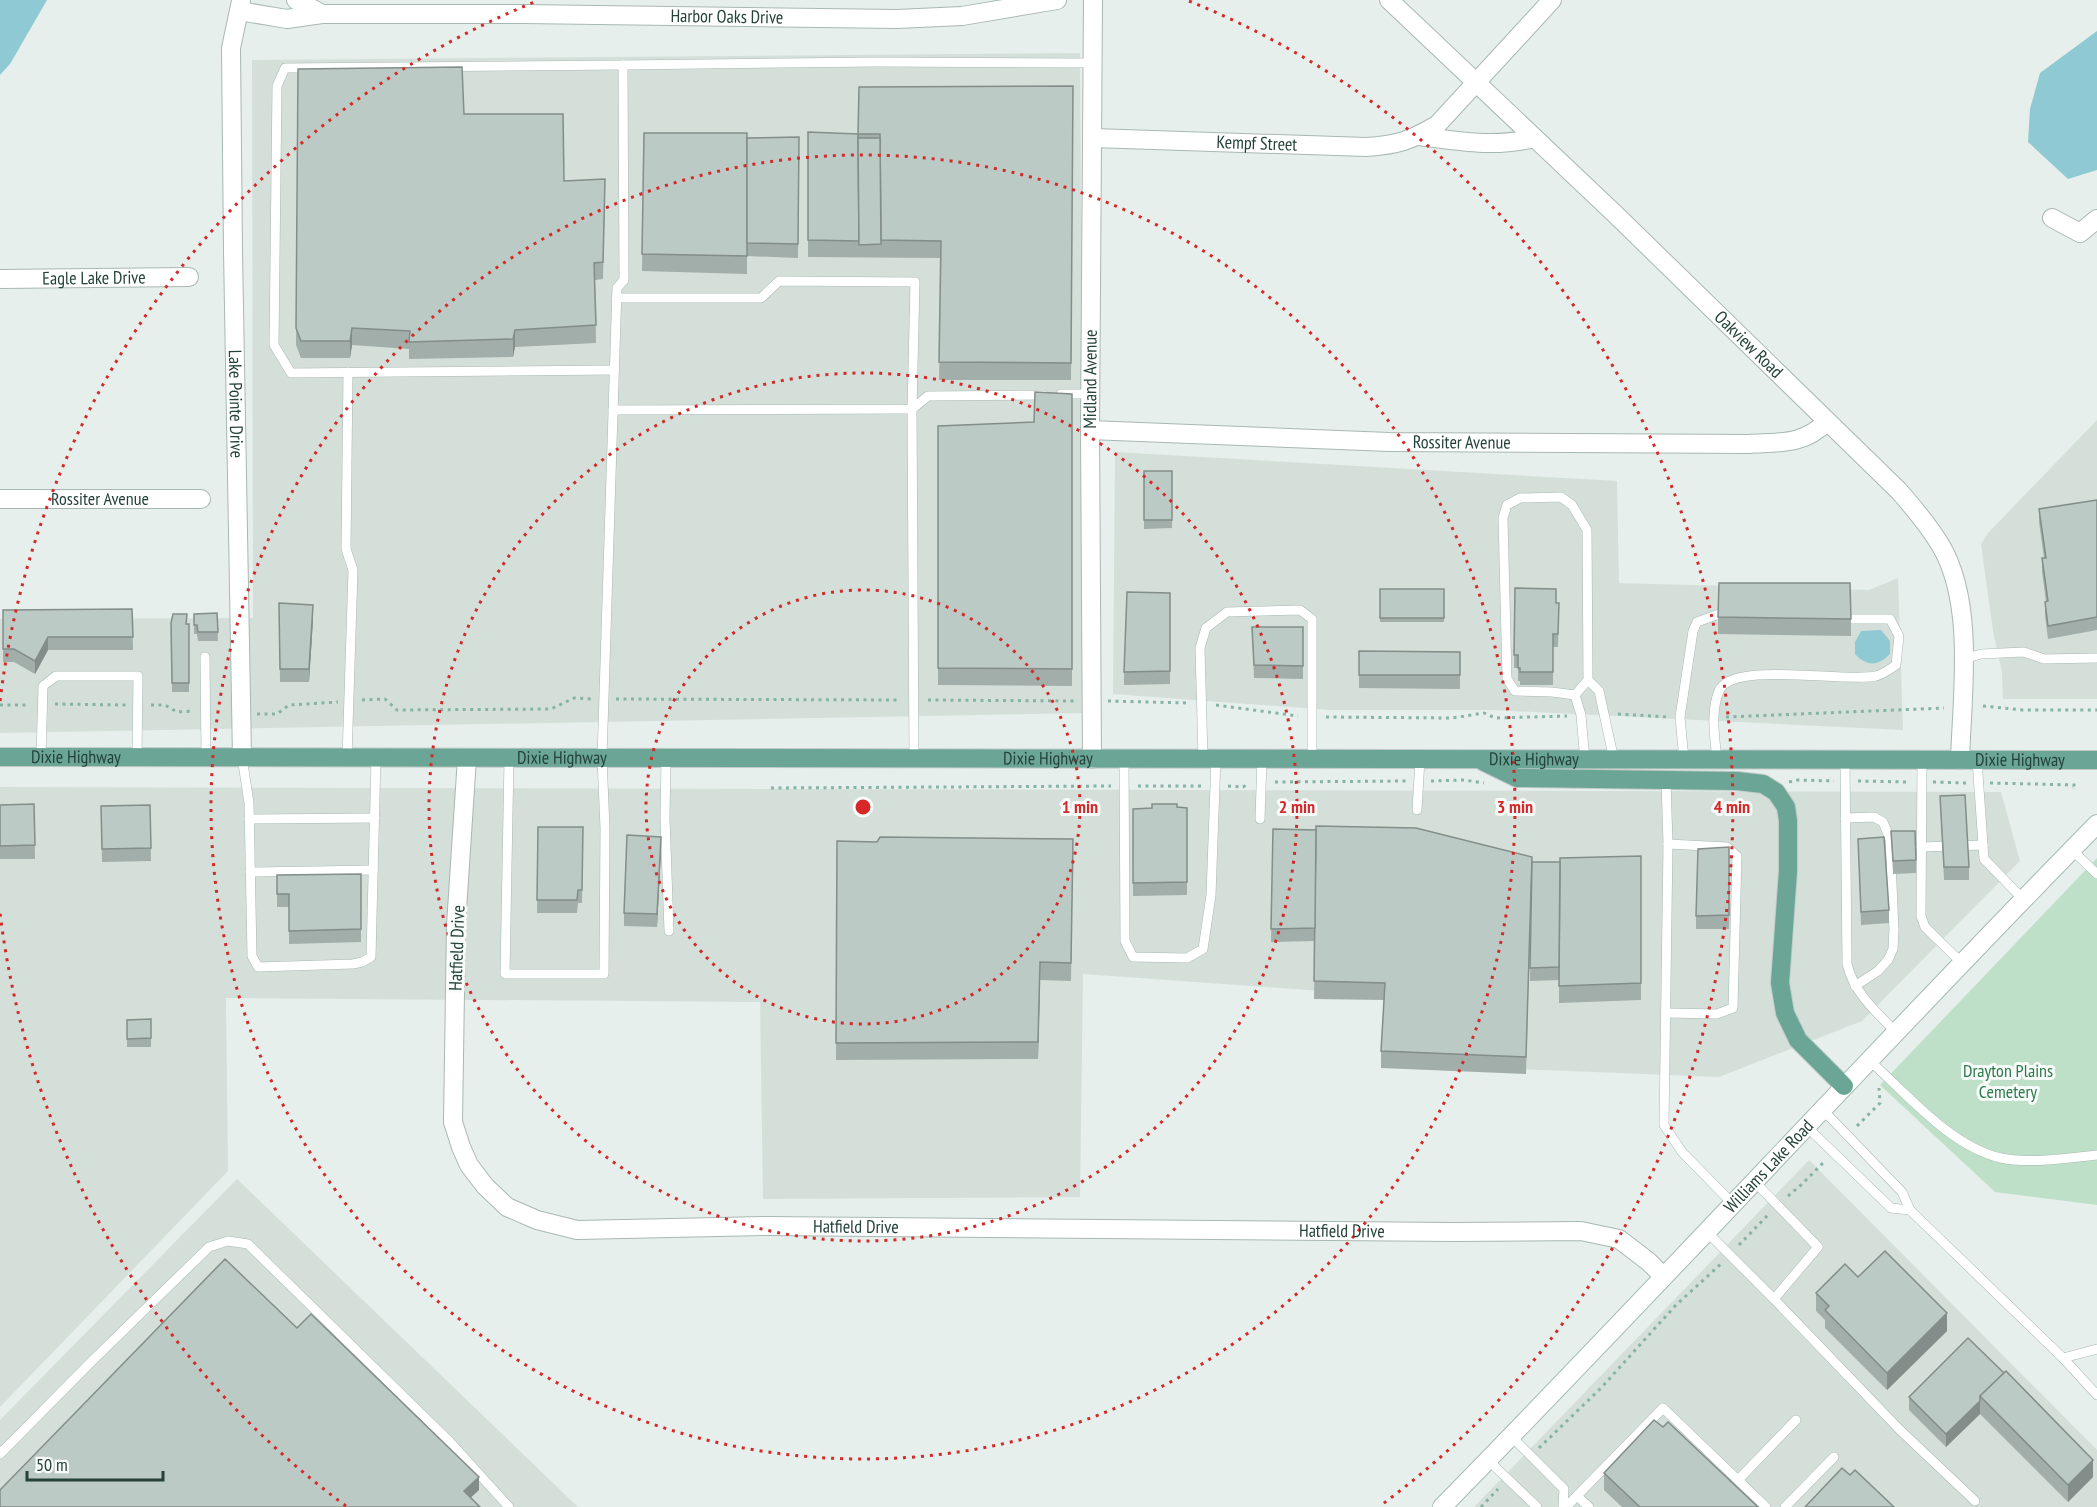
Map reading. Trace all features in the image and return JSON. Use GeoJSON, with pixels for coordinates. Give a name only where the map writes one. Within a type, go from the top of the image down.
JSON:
{"type":"FeatureCollection","features":[{"type":"Feature","properties":{"kind":"main road","name":"Dixie Highway"},"geometry":{"type":"LineString","coordinates":[[0,757],[2097,760]]}},
{"type":"Feature","properties":{"kind":"main road"},"geometry":{"type":"LineString","coordinates":[[1480,760],[1517,778],[1737,781],[1763,784],[1776,792],[1786,807],[1788,821],[1788,871],[1780,983],[1785,1013],[1798,1040],[1844,1086]]}},
{"type":"Feature","properties":{"kind":"street"},"geometry":{"type":"LineString","coordinates":[[296,0],[322,15]]}},
{"type":"Feature","properties":{"kind":"street","name":"Harbor Oaks Drive"},"geometry":{"type":"LineString","coordinates":[[240,6],[287,19],[322,15],[631,8],[897,19],[962,16],[1018,3],[1058,0]]}},
{"type":"Feature","properties":{"kind":"street"},"geometry":{"type":"LineString","coordinates":[[1082,0],[1093,0]]}},
{"type":"Feature","properties":{"kind":"street","name":"Midland Avenue"},"geometry":{"type":"LineString","coordinates":[[1092,759],[1090,430],[1093,0]]}},
{"type":"Feature","properties":{"kind":"street","name":"Oakview Road"},"geometry":{"type":"LineString","coordinates":[[1389,0],[1899,491],[1924,521],[1942,547],[1958,590],[1968,760]]}},
{"type":"Feature","properties":{"kind":"street","name":"Kempf Street"},"geometry":{"type":"LineString","coordinates":[[1093,138],[1366,147],[1394,145],[1418,136],[1437,125],[1552,0]]}},
{"type":"Feature","properties":{"kind":"street","name":"Lake Pointe Drive"},"geometry":{"type":"LineString","coordinates":[[240,6],[231,48],[242,757]]}},
{"type":"Feature","properties":{"kind":"street","name":"Kempf Street"},"geometry":{"type":"LineString","coordinates":[[1418,136],[1486,144],[1514,143],[1534,138]]}},
{"type":"Feature","properties":{"kind":"street"},"geometry":{"type":"LineString","coordinates":[[2052,218],[2080,233],[2097,219]]}},
{"type":"Feature","properties":{"kind":"street","name":"Eagle Lake Drive"},"geometry":{"type":"LineString","coordinates":[[0,279],[189,277]]}},
{"type":"Feature","properties":{"kind":"street","name":"Rossiter Avenue"},"geometry":{"type":"LineString","coordinates":[[1090,430],[1389,442],[1749,444],[1791,442],[1815,433],[1827,422]]}},
{"type":"Feature","properties":{"kind":"street","name":"Rossiter Avenue"},"geometry":{"type":"LineString","coordinates":[[0,499],[201,499]]}},
{"type":"Feature","properties":{"kind":"street","name":"Hatfield Drive"},"geometry":{"type":"LineString","coordinates":[[467,758],[456,925],[453,1122],[469,1165],[485,1186],[507,1207],[537,1220],[577,1230],[766,1226],[1581,1231],[1619,1239],[1663,1276]]}},
{"type":"Feature","properties":{"kind":"street","name":"Williams Lake Road"},"geometry":{"type":"LineString","coordinates":[[1442,1507],[1512,1437],[1732,1203],[2097,824]]}},
{"type":"Feature","properties":{"kind":"lane"},"geometry":{"type":"LineString","coordinates":[[614,370],[291,373],[274,345],[277,86],[285,68],[876,62],[1092,63]]}},
{"type":"Feature","properties":{"kind":"lane"},"geometry":{"type":"LineString","coordinates":[[509,758],[505,974],[604,974],[605,828],[602,758],[616,298],[617,288],[624,280],[623,65]]}},
{"type":"Feature","properties":{"kind":"lane"},"geometry":{"type":"LineString","coordinates":[[616,298],[761,298],[778,281],[915,282],[912,409],[914,759]]}},
{"type":"Feature","properties":{"kind":"lane"},"geometry":{"type":"LineString","coordinates":[[347,758],[353,570],[346,549],[348,372]]}},
{"type":"Feature","properties":{"kind":"lane"},"geometry":{"type":"LineString","coordinates":[[613,410],[912,409],[928,396],[1091,394]]}},
{"type":"Feature","properties":{"kind":"lane"},"geometry":{"type":"LineString","coordinates":[[1561,497],[1572,506],[1587,530],[1588,680],[1575,695],[1515,691],[1507,679],[1503,518],[1507,506],[1520,498],[1561,497]]}},
{"type":"Feature","properties":{"kind":"lane"},"geometry":{"type":"LineString","coordinates":[[1124,759],[1125,941],[1133,957],[1187,958],[1203,949],[1211,896],[1209,758],[1201,704],[1200,648],[1206,628],[1227,612],[1300,610],[1312,619],[1312,758]]}},
{"type":"Feature","properties":{"kind":"lane"},"geometry":{"type":"LineString","coordinates":[[1684,760],[1680,717],[1693,631],[1697,622],[1719,614]]}},
{"type":"Feature","properties":{"kind":"lane"},"geometry":{"type":"LineString","coordinates":[[1717,760],[1713,718],[1719,689],[1729,680],[1760,674],[1876,676],[1896,665],[1899,636],[1890,619],[1850,619]]}},
{"type":"Feature","properties":{"kind":"lane"},"geometry":{"type":"LineString","coordinates":[[1963,659],[1981,654],[2024,652],[2043,659],[2097,658]]}},
{"type":"Feature","properties":{"kind":"lane"},"geometry":{"type":"LineString","coordinates":[[205,657],[206,757]]}},
{"type":"Feature","properties":{"kind":"lane"},"geometry":{"type":"LineString","coordinates":[[41,757],[43,686],[56,676],[138,676],[137,757]]}},
{"type":"Feature","properties":{"kind":"lane"},"geometry":{"type":"LineString","coordinates":[[1588,680],[1599,691],[1614,760]]}},
{"type":"Feature","properties":{"kind":"lane"},"geometry":{"type":"LineString","coordinates":[[1575,695],[1581,715],[1585,760]]}},
{"type":"Feature","properties":{"kind":"lane"},"geometry":{"type":"LineString","coordinates":[[242,757],[249,819],[252,956],[258,967],[353,964],[371,957],[376,758]]}},
{"type":"Feature","properties":{"kind":"lane"},"geometry":{"type":"LineString","coordinates":[[666,758],[665,818],[669,931]]}},
{"type":"Feature","properties":{"kind":"lane"},"geometry":{"type":"LineString","coordinates":[[1260,819],[1263,758]]}},
{"type":"Feature","properties":{"kind":"lane"},"geometry":{"type":"LineString","coordinates":[[1417,810],[1420,759]]}},
{"type":"Feature","properties":{"kind":"lane"},"geometry":{"type":"LineString","coordinates":[[1845,760],[1847,964],[1855,986],[1896,1032]]}},
{"type":"Feature","properties":{"kind":"lane"},"geometry":{"type":"LineString","coordinates":[[1922,760],[1921,916],[1925,927],[1962,963]]}},
{"type":"Feature","properties":{"kind":"lane"},"geometry":{"type":"LineString","coordinates":[[1968,760],[1978,783],[1984,860],[2023,899]]}},
{"type":"Feature","properties":{"kind":"lane"},"geometry":{"type":"LineString","coordinates":[[1666,781],[1668,844],[1664,1125],[1682,1152],[1732,1203]]}},
{"type":"Feature","properties":{"kind":"lane"},"geometry":{"type":"LineString","coordinates":[[1845,818],[1874,817],[1883,822],[1890,839],[1893,949],[1888,960],[1878,971],[1855,986]]}},
{"type":"Feature","properties":{"kind":"lane"},"geometry":{"type":"LineString","coordinates":[[249,819],[375,818]]}},
{"type":"Feature","properties":{"kind":"lane"},"geometry":{"type":"LineString","coordinates":[[1667,1013],[1717,1014],[1733,1008],[1737,856],[1727,847],[1668,844]]}},
{"type":"Feature","properties":{"kind":"lane"},"geometry":{"type":"LineString","coordinates":[[1921,847],[1983,845]]}},
{"type":"Feature","properties":{"kind":"lane"},"geometry":{"type":"LineString","coordinates":[[2072,850],[2097,874]]}},
{"type":"Feature","properties":{"kind":"lane"},"geometry":{"type":"LineString","coordinates":[[250,872],[373,870]]}},
{"type":"Feature","properties":{"kind":"lane"},"geometry":{"type":"LineString","coordinates":[[1869,1060],[1930,1117],[1968,1145],[2001,1158],[2058,1160],[2097,1155]]}},
{"type":"Feature","properties":{"kind":"lane"},"geometry":{"type":"LineString","coordinates":[[1822,1109],[1902,1192],[1910,1210],[2063,1358],[2097,1395]]}},
{"type":"Feature","properties":{"kind":"lane"},"geometry":{"type":"LineString","coordinates":[[1806,1126],[1892,1208],[1910,1210]]}},
{"type":"Feature","properties":{"kind":"lane"},"geometry":{"type":"LineString","coordinates":[[1754,1181],[1818,1247],[1774,1299]]}},
{"type":"Feature","properties":{"kind":"lane"},"geometry":{"type":"LineString","coordinates":[[1706,1231],[1900,1430],[1975,1501]]}},
{"type":"Feature","properties":{"kind":"lane"},"geometry":{"type":"LineString","coordinates":[[0,1454],[209,1247],[228,1241],[248,1244],[450,1442],[509,1507]]}},
{"type":"Feature","properties":{"kind":"lane"},"geometry":{"type":"LineString","coordinates":[[2063,1358],[2097,1349]]}},
{"type":"Feature","properties":{"kind":"lane"},"geometry":{"type":"LineString","coordinates":[[1564,1507],[1663,1408],[1766,1507]]}},
{"type":"Feature","properties":{"kind":"lane"},"geometry":{"type":"LineString","coordinates":[[1738,1480],[1796,1420]]}},
{"type":"Feature","properties":{"kind":"lane"},"geometry":{"type":"LineString","coordinates":[[1512,1437],[1564,1489],[1564,1507]]}},
{"type":"Feature","properties":{"kind":"lane"},"geometry":{"type":"LineString","coordinates":[[1785,1507],[1834,1457]]}},
{"type":"Feature","properties":{"kind":"lane"},"geometry":{"type":"LineString","coordinates":[[1488,1461],[1537,1507]]}},
{"type":"Feature","properties":{"kind":"lane"},"geometry":{"type":"LineString","coordinates":[[1577,1496],[1588,1507]]}},
{"type":"Feature","properties":{"kind":"path"},"geometry":{"type":"LineString","coordinates":[[242,714],[277,714],[289,705],[385,699],[396,710],[551,709],[574,698],[1092,701],[1201,704],[1311,721],[1452,718],[1484,713],[1495,718],[1581,715]]}},
{"type":"Feature","properties":{"kind":"path"},"geometry":{"type":"LineString","coordinates":[[0,705],[165,705],[177,712],[205,711]]}},
{"type":"Feature","properties":{"kind":"path"},"geometry":{"type":"LineString","coordinates":[[1983,706],[2022,711],[2097,710]]}},
{"type":"Feature","properties":{"kind":"path"},"geometry":{"type":"LineString","coordinates":[[1713,718],[1949,708]]}},
{"type":"Feature","properties":{"kind":"path"},"geometry":{"type":"LineString","coordinates":[[1604,713],[1680,717]]}},
{"type":"Feature","properties":{"kind":"path"},"geometry":{"type":"LineString","coordinates":[[1798,780],[2076,785],[2073,788]]}},
{"type":"Feature","properties":{"kind":"path"},"geometry":{"type":"LineString","coordinates":[[771,788],[1202,786]]}},
{"type":"Feature","properties":{"kind":"path"},"geometry":{"type":"LineString","coordinates":[[1848,1137],[1880,1103],[1879,1088],[1889,1078]]}},
{"type":"Feature","properties":{"kind":"path"},"geometry":{"type":"LineString","coordinates":[[1531,1456],[1601,1388],[1676,1305],[1833,1152]]}},
{"type":"Feature","properties":{"kind":"path"},"geometry":{"type":"LineString","coordinates":[[1481,1507],[1508,1479]]}},
{"type":"Feature","properties":{"kind":"shaded area"},"geometry":{"type":"Polygon","coordinates":[[[1080,53],[1084,713],[0,733],[0,619],[253,618],[252,60],[1080,53]]]}},
{"type":"Feature","properties":{"kind":"shaded area"},"geometry":{"type":"Polygon","coordinates":[[[2097,420],[2097,699],[2003,699],[2002,672],[1993,631],[1981,544],[1988,533],[2097,420]]]}},
{"type":"Feature","properties":{"kind":"shaded area"},"geometry":{"type":"Polygon","coordinates":[[[1115,452],[1617,481],[1619,583],[1869,590],[1898,578],[1903,730],[1491,710],[1331,710],[1113,694],[1115,452]]]}},
{"type":"Feature","properties":{"kind":"shaded area"},"geometry":{"type":"Polygon","coordinates":[[[0,787],[2001,792],[2020,861],[1862,1021],[1719,1077],[1388,1064],[1392,996],[1083,974],[1080,1197],[763,1199],[760,1002],[226,998],[228,1171],[0,1407],[0,787]]]}},
{"type":"Feature","properties":{"kind":"shaded area"},"geometry":{"type":"Polygon","coordinates":[[[1809,1160],[2097,1450],[2097,1507],[1474,1507],[1809,1160]]]}},
{"type":"Feature","properties":{"kind":"shaded area"},"geometry":{"type":"Polygon","coordinates":[[[237,1179],[578,1507],[0,1507],[0,1420],[237,1179]]]}},
{"type":"Feature","properties":{"kind":"green space","name":"Drayton Plains Cemetery"},"geometry":{"type":"Polygon","coordinates":[[[2097,858],[2097,1205],[1995,1192],[1880,1085],[2097,858]]]}},
{"type":"Feature","properties":{"kind":"water"},"geometry":{"type":"Polygon","coordinates":[[[0,0],[47,0],[10,64],[0,75],[0,0]]]}},
{"type":"Feature","properties":{"kind":"water"},"geometry":{"type":"Polygon","coordinates":[[[2097,31],[2097,170],[2068,179],[2028,142],[2030,109],[2040,73],[2097,31]]]}},
{"type":"Feature","properties":{"kind":"water"},"geometry":{"type":"Polygon","coordinates":[[[1881,630],[1890,641],[1890,654],[1877,663],[1868,663],[1859,658],[1855,654],[1855,642],[1861,631],[1881,630]]]}},
{"type":"Feature","properties":{"kind":"building"},"geometry":{"type":"Polygon","coordinates":[[[462,67],[464,114],[563,114],[564,181],[605,179],[603,262],[594,263],[596,325],[515,330],[513,339],[409,342],[410,331],[352,328],[350,341],[301,341],[296,328],[298,69],[462,67]]]}},
{"type":"Feature","properties":{"kind":"building"},"geometry":{"type":"Polygon","coordinates":[[[1073,86],[1071,363],[939,362],[941,241],[881,240],[880,134],[858,134],[859,87],[1073,86]]]}},
{"type":"Feature","properties":{"kind":"building"},"geometry":{"type":"Polygon","coordinates":[[[808,132],[858,134],[859,241],[808,240],[808,132]]]}},
{"type":"Feature","properties":{"kind":"building"},"geometry":{"type":"Polygon","coordinates":[[[644,133],[747,133],[747,256],[642,254],[644,133]]]}},
{"type":"Feature","properties":{"kind":"building"},"geometry":{"type":"Polygon","coordinates":[[[799,137],[798,244],[747,243],[747,138],[799,137]]]}},
{"type":"Feature","properties":{"kind":"building"},"geometry":{"type":"Polygon","coordinates":[[[858,138],[880,138],[881,244],[859,245],[858,138]]]}},
{"type":"Feature","properties":{"kind":"building"},"geometry":{"type":"Polygon","coordinates":[[[1035,392],[1072,394],[1072,669],[938,668],[938,426],[1034,422],[1035,392]]]}},
{"type":"Feature","properties":{"kind":"building"},"geometry":{"type":"Polygon","coordinates":[[[1144,471],[1172,471],[1172,520],[1144,520],[1144,471]]]}},
{"type":"Feature","properties":{"kind":"building"},"geometry":{"type":"Polygon","coordinates":[[[2097,500],[2097,617],[2048,626],[2045,602],[2048,601],[2042,558],[2046,558],[2039,509],[2097,500]]]}},
{"type":"Feature","properties":{"kind":"building"},"geometry":{"type":"Polygon","coordinates":[[[1719,583],[1850,583],[1851,619],[1718,617],[1719,583]]]}},
{"type":"Feature","properties":{"kind":"building"},"geometry":{"type":"Polygon","coordinates":[[[1515,588],[1556,589],[1556,603],[1559,603],[1558,634],[1553,634],[1553,672],[1520,672],[1518,668],[1518,655],[1514,655],[1515,588]]]}},
{"type":"Feature","properties":{"kind":"building"},"geometry":{"type":"Polygon","coordinates":[[[1380,589],[1444,589],[1444,618],[1380,618],[1380,589]]]}},
{"type":"Feature","properties":{"kind":"building"},"geometry":{"type":"Polygon","coordinates":[[[1127,592],[1170,593],[1170,671],[1124,672],[1127,592]]]}},
{"type":"Feature","properties":{"kind":"building"},"geometry":{"type":"Polygon","coordinates":[[[279,603],[313,605],[309,669],[280,669],[279,603]]]}},
{"type":"Feature","properties":{"kind":"building"},"geometry":{"type":"Polygon","coordinates":[[[132,609],[133,637],[48,637],[35,661],[14,649],[3,649],[3,610],[132,609]]]}},
{"type":"Feature","properties":{"kind":"building"},"geometry":{"type":"Polygon","coordinates":[[[217,613],[218,632],[198,632],[197,625],[194,625],[194,614],[217,613]]]}},
{"type":"Feature","properties":{"kind":"building"},"geometry":{"type":"Polygon","coordinates":[[[173,614],[187,614],[189,683],[172,683],[171,623],[173,614]]]}},
{"type":"Feature","properties":{"kind":"building"},"geometry":{"type":"Polygon","coordinates":[[[1252,627],[1303,627],[1303,666],[1254,665],[1252,627]]]}},
{"type":"Feature","properties":{"kind":"building"},"geometry":{"type":"Polygon","coordinates":[[[1359,651],[1460,652],[1460,675],[1359,675],[1359,651]]]}},
{"type":"Feature","properties":{"kind":"building"},"geometry":{"type":"Polygon","coordinates":[[[1965,795],[1969,867],[1944,867],[1940,796],[1965,795]]]}},
{"type":"Feature","properties":{"kind":"building"},"geometry":{"type":"Polygon","coordinates":[[[34,804],[35,845],[0,846],[0,805],[34,804]]]}},
{"type":"Feature","properties":{"kind":"building"},"geometry":{"type":"Polygon","coordinates":[[[1152,804],[1177,804],[1177,807],[1187,808],[1187,882],[1133,883],[1133,809],[1152,808],[1152,804]]]}},
{"type":"Feature","properties":{"kind":"building"},"geometry":{"type":"Polygon","coordinates":[[[150,805],[151,848],[102,849],[101,806],[150,805]]]}},
{"type":"Feature","properties":{"kind":"building"},"geometry":{"type":"Polygon","coordinates":[[[1316,826],[1416,828],[1532,857],[1526,1057],[1381,1051],[1385,983],[1314,981],[1316,826]]]}},
{"type":"Feature","properties":{"kind":"building"},"geometry":{"type":"Polygon","coordinates":[[[538,827],[583,827],[582,890],[578,890],[577,900],[537,900],[538,827]]]}},
{"type":"Feature","properties":{"kind":"building"},"geometry":{"type":"Polygon","coordinates":[[[1273,829],[1316,830],[1315,928],[1271,929],[1273,829]]]}},
{"type":"Feature","properties":{"kind":"building"},"geometry":{"type":"Polygon","coordinates":[[[1891,831],[1915,831],[1916,860],[1893,861],[1891,831]]]}},
{"type":"Feature","properties":{"kind":"building"},"geometry":{"type":"Polygon","coordinates":[[[627,835],[661,837],[657,914],[624,913],[627,835]]]}},
{"type":"Feature","properties":{"kind":"building"},"geometry":{"type":"Polygon","coordinates":[[[880,837],[1073,839],[1071,963],[1040,962],[1038,1042],[836,1043],[837,841],[877,842],[880,837]]]}},
{"type":"Feature","properties":{"kind":"building"},"geometry":{"type":"Polygon","coordinates":[[[1884,837],[1889,910],[1861,912],[1858,839],[1884,837]]]}},
{"type":"Feature","properties":{"kind":"building"},"geometry":{"type":"Polygon","coordinates":[[[1729,847],[1729,915],[1696,916],[1698,849],[1729,847]]]}},
{"type":"Feature","properties":{"kind":"building"},"geometry":{"type":"Polygon","coordinates":[[[1641,856],[1641,983],[1559,986],[1560,858],[1641,856]]]}},
{"type":"Feature","properties":{"kind":"building"},"geometry":{"type":"Polygon","coordinates":[[[1532,862],[1560,862],[1559,967],[1530,968],[1532,862]]]}},
{"type":"Feature","properties":{"kind":"building"},"geometry":{"type":"Polygon","coordinates":[[[361,874],[361,929],[289,931],[289,894],[277,894],[277,875],[361,874]]]}},
{"type":"Feature","properties":{"kind":"building"},"geometry":{"type":"Polygon","coordinates":[[[151,1019],[151,1038],[127,1039],[127,1020],[151,1019]]]}},
{"type":"Feature","properties":{"kind":"building"},"geometry":{"type":"Polygon","coordinates":[[[1885,1251],[1947,1313],[1887,1373],[1825,1310],[1829,1306],[1816,1293],[1845,1264],[1858,1277],[1885,1251]]]}},
{"type":"Feature","properties":{"kind":"building"},"geometry":{"type":"Polygon","coordinates":[[[225,1259],[297,1328],[311,1314],[479,1477],[464,1491],[480,1507],[0,1507],[0,1490],[225,1259]]]}},
{"type":"Feature","properties":{"kind":"building"},"geometry":{"type":"Polygon","coordinates":[[[1968,1338],[2004,1373],[1980,1396],[1980,1401],[1946,1434],[1909,1397],[1968,1338]]]}},
{"type":"Feature","properties":{"kind":"building"},"geometry":{"type":"Polygon","coordinates":[[[2006,1371],[2093,1460],[2068,1485],[1980,1396],[2006,1371]]]}},
{"type":"Feature","properties":{"kind":"building"},"geometry":{"type":"Polygon","coordinates":[[[1654,1420],[1663,1427],[1668,1422],[1758,1507],[1640,1507],[1604,1473],[1654,1420]]]}},
{"type":"Feature","properties":{"kind":"building"},"geometry":{"type":"Polygon","coordinates":[[[1842,1468],[1850,1475],[1855,1470],[1894,1507],[1805,1507],[1842,1468]]]}}]}
